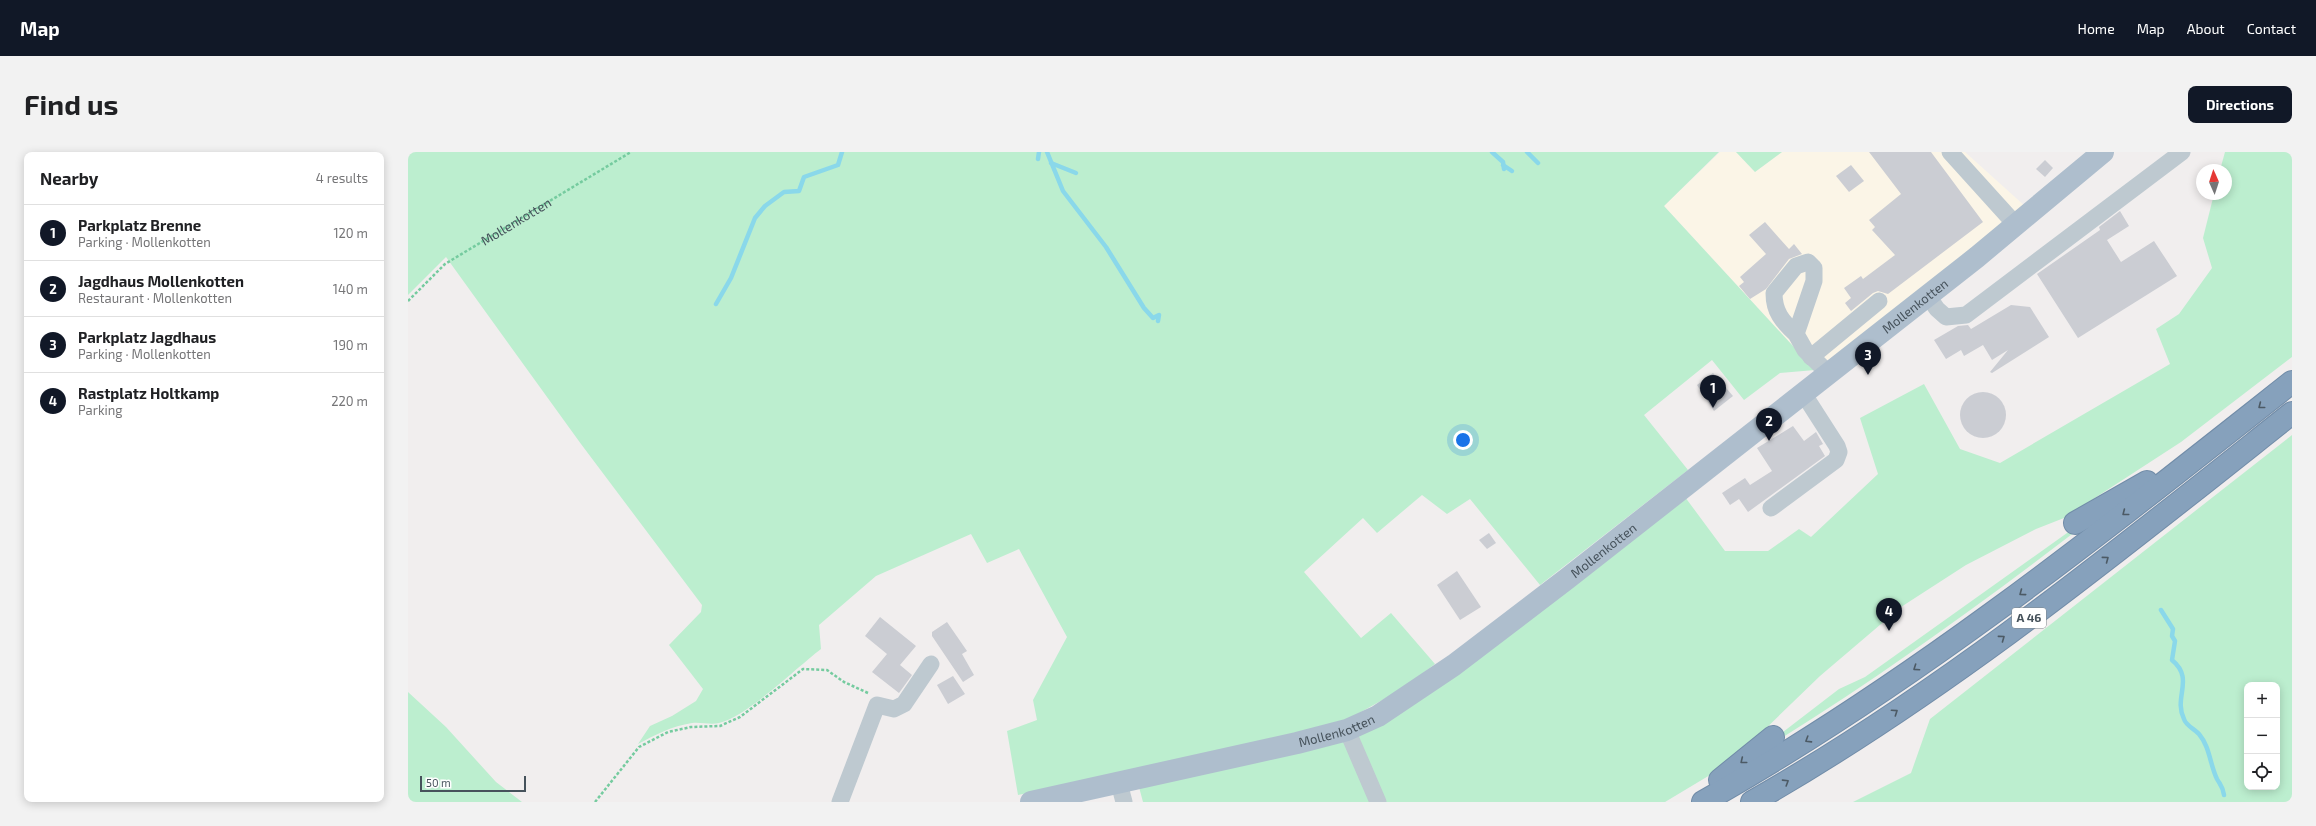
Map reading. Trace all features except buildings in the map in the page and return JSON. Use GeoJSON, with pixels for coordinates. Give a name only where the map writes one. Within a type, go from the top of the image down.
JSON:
{"type":"FeatureCollection","features":[{"type":"Feature","properties":{"kind":"highway","name":"A 46"},"geometry":{"type":"LineString","coordinates":[[1703,802],[1838,721],[1942,651],[2017,596],[2292,382]]}},
{"type":"Feature","properties":{"kind":"highway","name":"A 46"},"geometry":{"type":"LineString","coordinates":[[1752,802],[1854,740],[1955,672],[2108,558],[2292,413]]}},
{"type":"Feature","properties":{"kind":"highway"},"geometry":{"type":"LineString","coordinates":[[2075,523],[2210,447]]}},
{"type":"Feature","properties":{"kind":"highway"},"geometry":{"type":"LineString","coordinates":[[1692,802],[1773,737]]}},
{"type":"Feature","properties":{"kind":"main road","name":"Mollenkotten"},"geometry":{"type":"LineString","coordinates":[[1031,802],[1121,792],[1347,730],[1378,716],[1454,665],[1568,578],[1928,296],[2103,152]]}},
{"type":"Feature","properties":{"kind":"street"},"geometry":{"type":"LineString","coordinates":[[1950,152],[2016,225]]}},
{"type":"Feature","properties":{"kind":"street"},"geometry":{"type":"LineString","coordinates":[[1928,296],[1946,317],[1966,315],[2182,152]]}},
{"type":"Feature","properties":{"kind":"street"},"geometry":{"type":"LineString","coordinates":[[1812,357],[1879,301]]}},
{"type":"Feature","properties":{"kind":"street"},"geometry":{"type":"LineString","coordinates":[[1796,334],[1812,357],[1829,374]]}},
{"type":"Feature","properties":{"kind":"street"},"geometry":{"type":"LineString","coordinates":[[1771,508],[1836,460],[1838,455],[1837,446],[1803,394]]}},
{"type":"Feature","properties":{"kind":"street"},"geometry":{"type":"LineString","coordinates":[[840,802],[877,706],[894,709],[904,704],[931,664]]}},
{"type":"Feature","properties":{"kind":"street"},"geometry":{"type":"LineString","coordinates":[[1347,730],[1378,802]]}},
{"type":"Feature","properties":{"kind":"path","name":"Mollenkotten"},"geometry":{"type":"LineString","coordinates":[[408,301],[445,264],[631,152]]}},
{"type":"Feature","properties":{"kind":"path"},"geometry":{"type":"LineString","coordinates":[[595,802],[639,747],[668,732],[691,727],[720,726],[740,717],[803,669],[827,670],[844,682],[873,696],[877,706]]}},
{"type":"Feature","properties":{"kind":"shaded area"},"geometry":{"type":"Polygon","coordinates":[[[1720,152],[1736,152],[1755,172],[1782,152],[1965,152],[2026,207],[1819,374],[1664,206],[1720,152]]]}},
{"type":"Feature","properties":{"kind":"green space"},"geometry":{"type":"Polygon","coordinates":[[[408,152],[1719,152],[1664,206],[1815,370],[1780,373],[1744,400],[1712,360],[1644,415],[1688,470],[1540,585],[1470,499],[1447,514],[1422,495],[1377,533],[1363,518],[1304,572],[1361,638],[1391,613],[1435,664],[1402,689],[1345,721],[1139,770],[1018,795],[1007,731],[1037,720],[1033,700],[1067,637],[1019,549],[987,563],[971,534],[876,576],[819,625],[821,649],[772,690],[744,711],[731,719],[719,723],[692,723],[678,726],[657,734],[638,744],[650,726],[672,716],[696,701],[703,689],[669,645],[701,612],[702,605],[581,444],[446,257],[408,295],[408,152]]]}},
{"type":"Feature","properties":{"kind":"green space"},"geometry":{"type":"Polygon","coordinates":[[[1736,152],[1782,152],[1755,172],[1736,152]]]}},
{"type":"Feature","properties":{"kind":"green space"},"geometry":{"type":"Polygon","coordinates":[[[2225,152],[2292,152],[2292,357],[2181,442],[2064,518],[2036,529],[1966,565],[1901,607],[1820,676],[1730,763],[1665,802],[1386,802],[1357,735],[1685,497],[1725,551],[1768,551],[1799,529],[1811,537],[1878,474],[1860,418],[1924,384],[1960,449],[2000,463],[2170,364],[2156,329],[2179,314],[2212,268],[2203,238],[2212,200],[2232,200],[2232,164],[2222,164],[2225,152]]]}},
{"type":"Feature","properties":{"kind":"green space"},"geometry":{"type":"Polygon","coordinates":[[[2292,435],[2292,802],[1853,802],[1911,773],[1930,719],[2292,435]]]}},
{"type":"Feature","properties":{"kind":"green space"},"geometry":{"type":"Polygon","coordinates":[[[2074,528],[2080,528],[1969,611],[1857,689],[1780,739],[1783,732],[1839,689],[1865,677],[2074,528]]]}},
{"type":"Feature","properties":{"kind":"green space"},"geometry":{"type":"Polygon","coordinates":[[[408,692],[446,727],[496,782],[522,802],[408,802],[408,692]]]}},
{"type":"Feature","properties":{"kind":"green space"},"geometry":{"type":"Polygon","coordinates":[[[1345,738],[1372,802],[1143,802],[1139,787],[1345,738]]]}},
{"type":"Feature","properties":{"kind":"waterway"},"geometry":{"type":"LineString","coordinates":[[716,304],[731,278],[755,218],[765,206],[784,192],[799,191],[804,177],[838,165],[842,152]]}},
{"type":"Feature","properties":{"kind":"waterway"},"geometry":{"type":"LineString","coordinates":[[1038,159],[1039,152]]}},
{"type":"Feature","properties":{"kind":"waterway"},"geometry":{"type":"LineString","coordinates":[[1047,152],[1063,191],[1106,247],[1144,308],[1153,318],[1159,315],[1158,321]]}},
{"type":"Feature","properties":{"kind":"waterway"},"geometry":{"type":"LineString","coordinates":[[1492,152],[1503,162],[1504,169]]}},
{"type":"Feature","properties":{"kind":"waterway"},"geometry":{"type":"LineString","coordinates":[[1527,152],[1538,163]]}},
{"type":"Feature","properties":{"kind":"waterway"},"geometry":{"type":"LineString","coordinates":[[1051,163],[1076,173]]}},
{"type":"Feature","properties":{"kind":"waterway"},"geometry":{"type":"LineString","coordinates":[[1503,165],[1512,171]]}},
{"type":"Feature","properties":{"kind":"waterway"},"geometry":{"type":"LineString","coordinates":[[2161,610],[2173,629],[2172,636],[2175,641],[2172,660],[2179,667],[2182,674],[2181,711],[2187,724],[2203,739],[2224,795]]}},
{"type":"Feature","properties":{"kind":"place","name":"Parkplatz Jagdhaus"},"geometry":{"type":"Point","coordinates":[1868,375]}},
{"type":"Feature","properties":{"kind":"place","name":"Parkplatz Brenne"},"geometry":{"type":"Point","coordinates":[1713,408]}},
{"type":"Feature","properties":{"kind":"place","name":"Jagdhaus Mollenkotten"},"geometry":{"type":"Point","coordinates":[1769,441]}},
{"type":"Feature","properties":{"kind":"place","name":"Rastplatz Holtkamp"},"geometry":{"type":"Point","coordinates":[1889,631]}}]}
